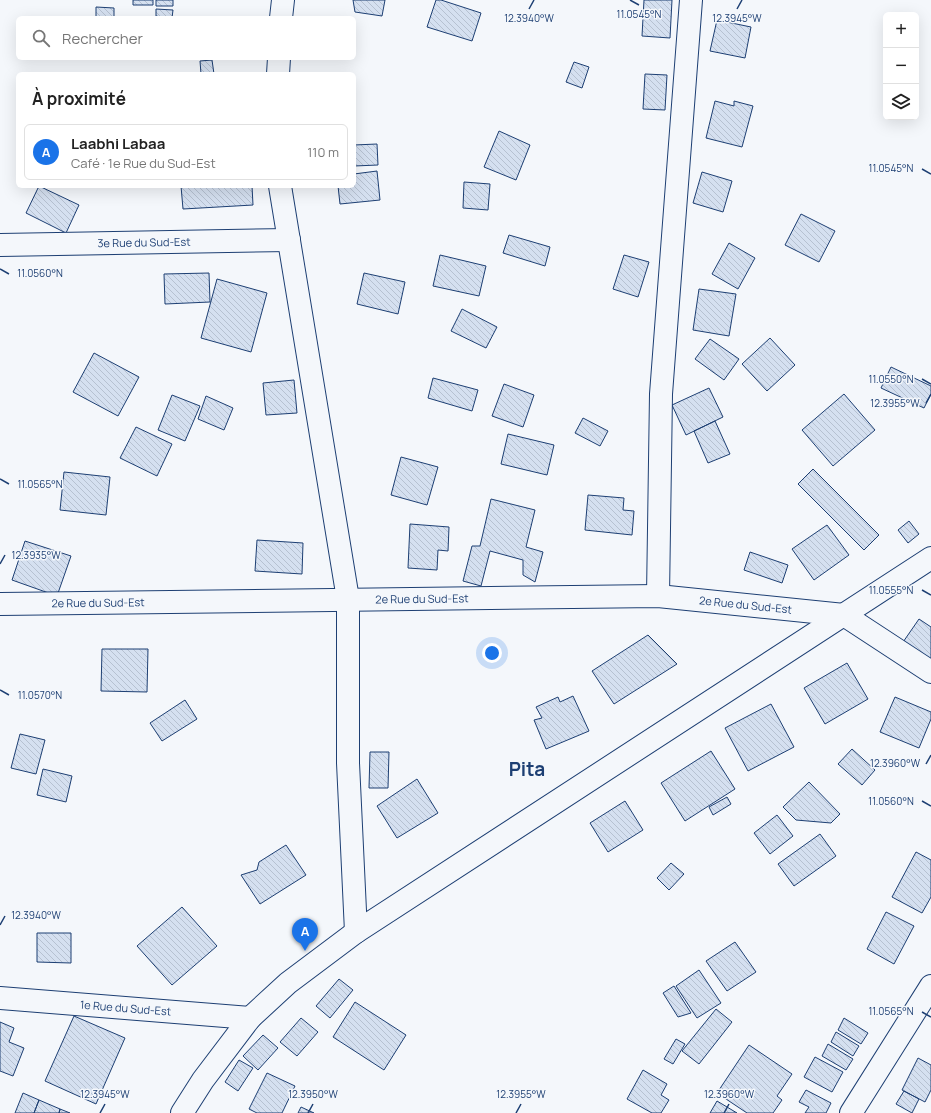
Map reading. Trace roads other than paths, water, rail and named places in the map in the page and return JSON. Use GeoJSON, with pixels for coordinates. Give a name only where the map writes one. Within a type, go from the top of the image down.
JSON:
{"type":"FeatureCollection","features":[{"type":"Feature","properties":{"kind":"main road"},"geometry":{"type":"LineString","coordinates":[[281,16],[282,0]]}},
{"type":"Feature","properties":{"kind":"main road"},"geometry":{"type":"LineString","coordinates":[[658,596],[661,394],[691,0]]}},
{"type":"Feature","properties":{"kind":"main road"},"geometry":{"type":"LineString","coordinates":[[278,72],[279,60]]}},
{"type":"Feature","properties":{"kind":"main road"},"geometry":{"type":"LineString","coordinates":[[280,188],[348,599],[348,763],[356,932]]}},
{"type":"Feature","properties":{"kind":"main road","name":"3e Rue du Sud-Est"},"geometry":{"type":"LineString","coordinates":[[0,245],[289,240]]}},
{"type":"Feature","properties":{"kind":"main road"},"geometry":{"type":"LineString","coordinates":[[182,1113],[203,1080],[250,1018],[288,983],[356,932],[931,558]]}},
{"type":"Feature","properties":{"kind":"main road","name":"2e Rue du Sud-Est"},"geometry":{"type":"LineString","coordinates":[[0,604],[658,596],[844,615]]}},
{"type":"Feature","properties":{"kind":"main road"},"geometry":{"type":"LineString","coordinates":[[844,615],[931,672]]}},
{"type":"Feature","properties":{"kind":"main road"},"geometry":{"type":"LineString","coordinates":[[851,1113],[931,986]]}},
{"type":"Feature","properties":{"kind":"main road","name":"1e Rue du Sud-Est"},"geometry":{"type":"LineString","coordinates":[[0,998],[250,1018]]}},
{"type":"Feature","properties":{"kind":"place","name":"Laabhi Labaa"},"geometry":{"type":"Point","coordinates":[305,951]}},
{"type":"Feature","properties":{"kind":"district","name":"Pita"},"geometry":{"type":"Point","coordinates":[527,769]}}]}
